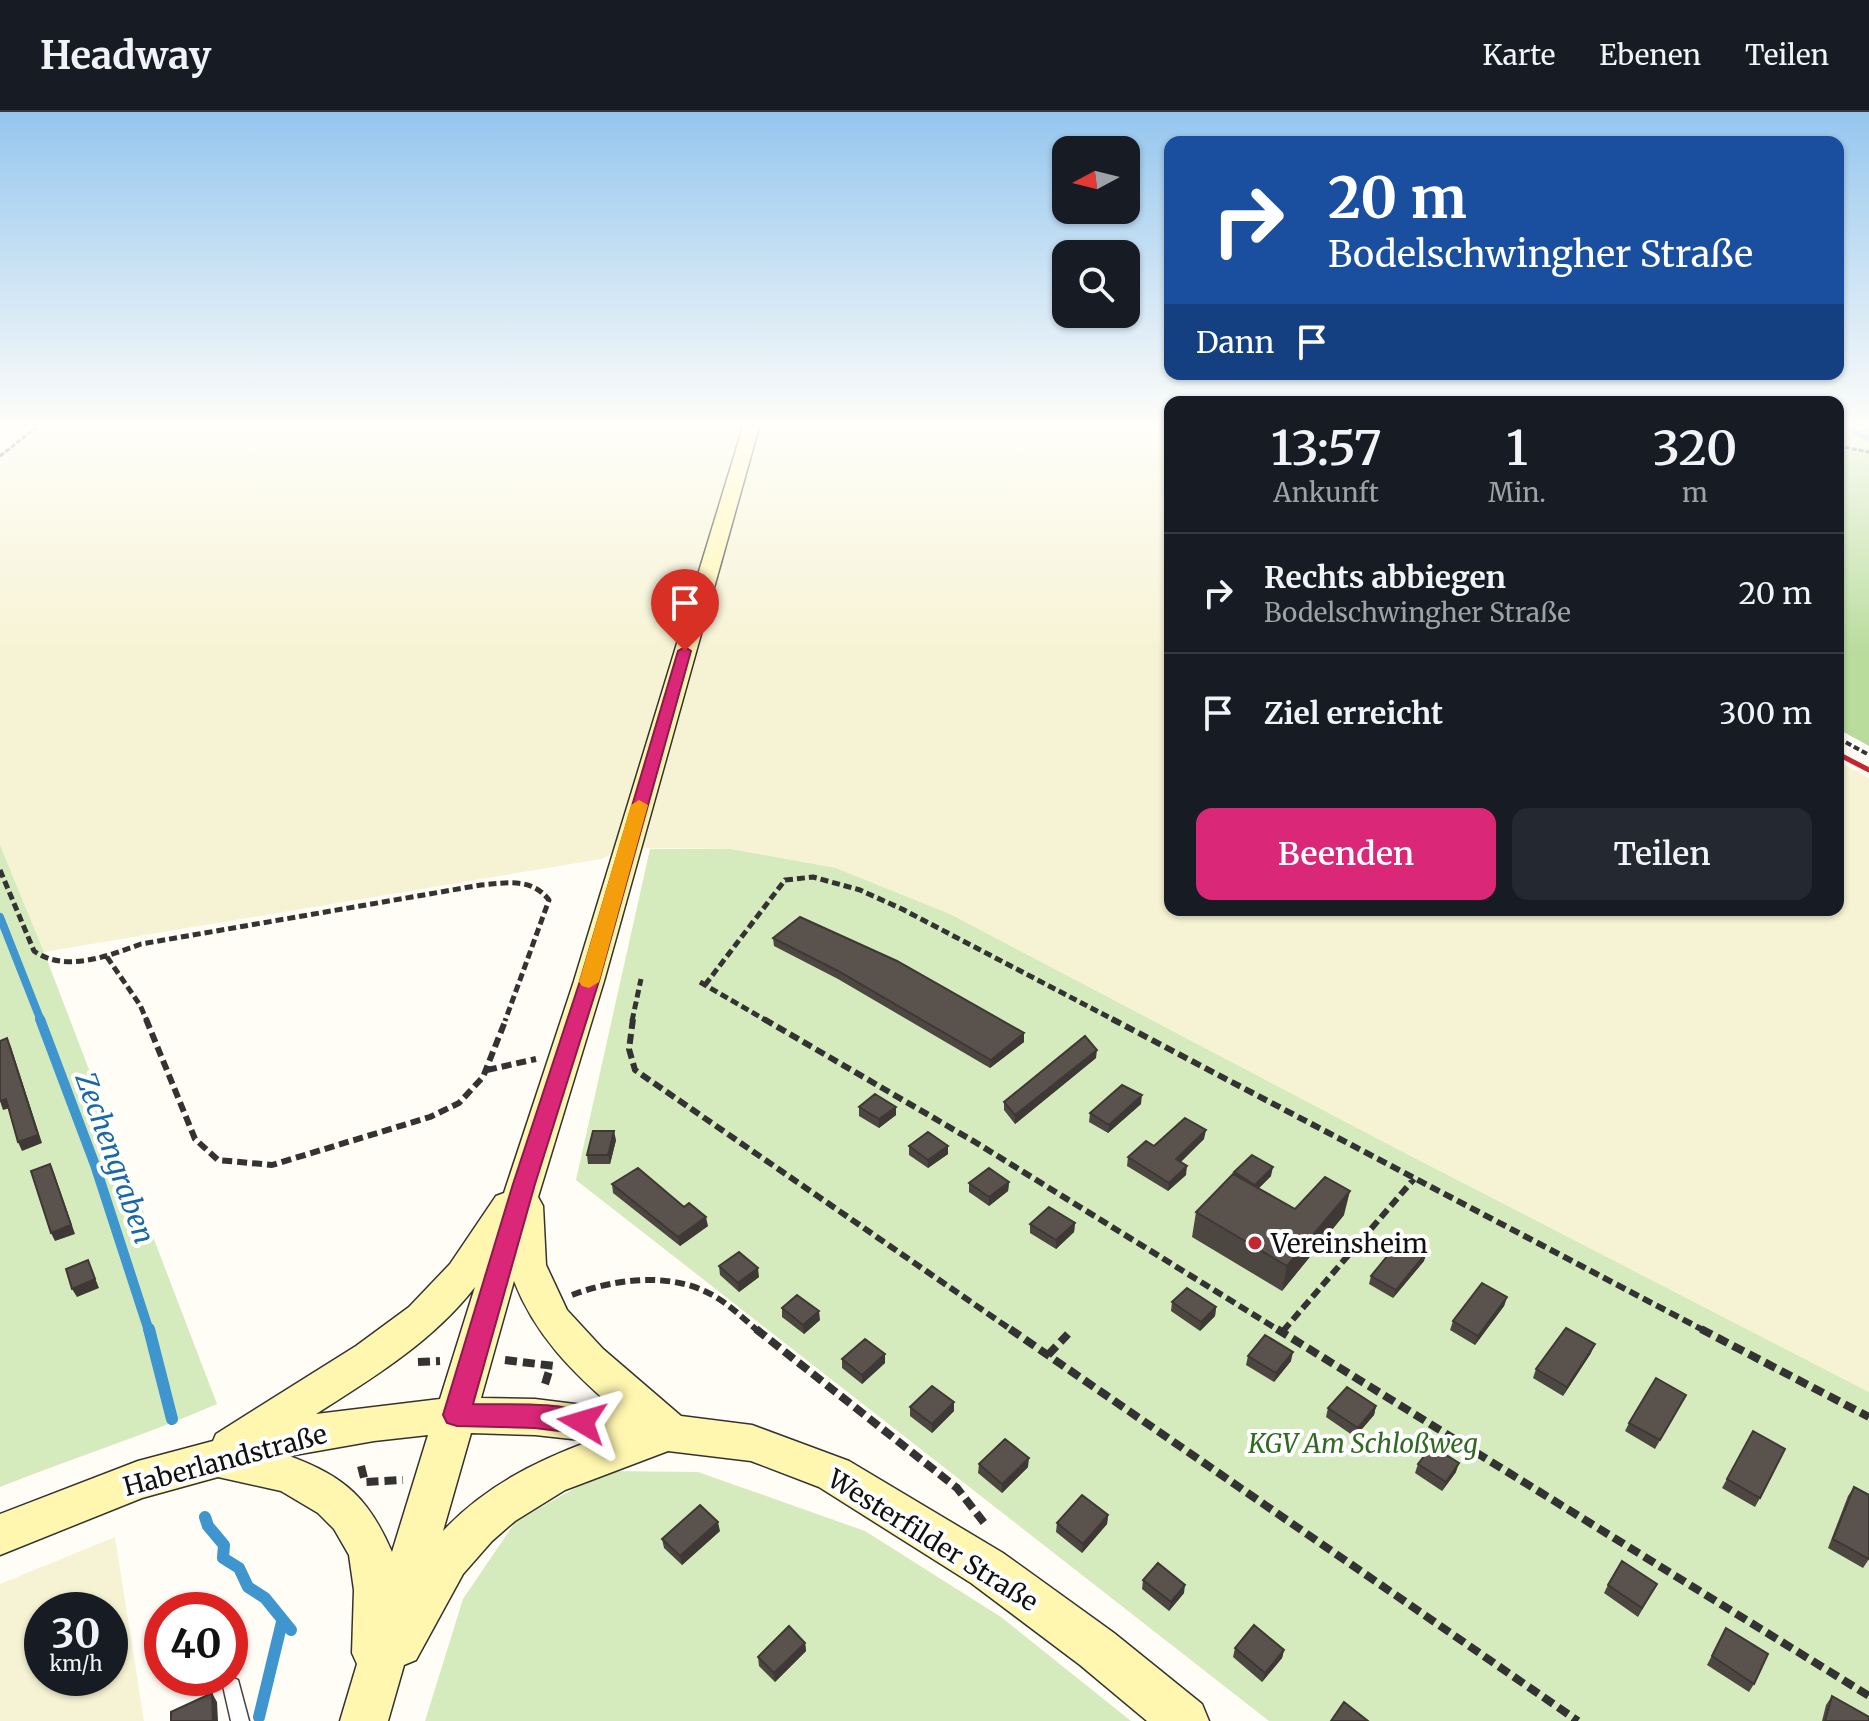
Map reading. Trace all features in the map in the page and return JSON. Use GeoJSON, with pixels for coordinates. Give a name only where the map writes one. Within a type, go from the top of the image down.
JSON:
{"type":"FeatureCollection","features":[{"type":"Feature","properties":{"kind":"street"},"geometry":{"type":"LineString","coordinates":[[370,1702],[729,502]]}},
{"type":"Feature","properties":{"kind":"street"},"geometry":{"type":"LineString","coordinates":[[370,1702],[455,1549],[490,1515],[557,1472],[670,1432],[579,1353],[552,1318],[528,1272],[524,1184]]}},
{"type":"Feature","properties":{"kind":"street"},"geometry":{"type":"LineString","coordinates":[[214,1459],[283,1411],[368,1361],[411,1328],[448,1293],[524,1184]]}},
{"type":"Feature","properties":{"kind":"street","name":"Westerfilder Straße"},"geometry":{"type":"LineString","coordinates":[[457,1415],[535,1417],[752,1443],[834,1474],[987,1568],[1097,1649],[1185,1721]]}},
{"type":"Feature","properties":{"kind":"street","name":"Haberlandstraße"},"geometry":{"type":"LineString","coordinates":[[0,1535],[138,1480],[305,1434],[457,1415]]}},
{"type":"Feature","properties":{"kind":"street"},"geometry":{"type":"LineString","coordinates":[[214,1459],[259,1464],[312,1486],[341,1504],[360,1528],[372,1557],[377,1623],[370,1702]]}},
{"type":"Feature","properties":{"kind":"lane"},"geometry":{"type":"LineString","coordinates":[[234,1696],[240,1721]]}},
{"type":"Feature","properties":{"kind":"path"},"geometry":{"type":"LineString","coordinates":[[1844,741],[1869,755]]}},
{"type":"Feature","properties":{"kind":"path"},"geometry":{"type":"LineString","coordinates":[[0,870],[34,951],[40,958],[68,962],[107,957],[141,944],[242,925],[481,885],[525,882],[541,887],[549,900],[538,937],[486,1070],[459,1103],[430,1117],[272,1165],[218,1160],[195,1139],[140,1005],[107,957]]}},
{"type":"Feature","properties":{"kind":"path"},"geometry":{"type":"LineString","coordinates":[[1869,1417],[902,909],[811,876],[797,875],[785,880],[702,984],[975,1142],[1869,1696]]}},
{"type":"Feature","properties":{"kind":"path"},"geometry":{"type":"LineString","coordinates":[[641,979],[628,1047],[628,1059],[635,1070],[1578,1721]]}},
{"type":"Feature","properties":{"kind":"path"},"geometry":{"type":"LineString","coordinates":[[486,1070],[566,1053]]}},
{"type":"Feature","properties":{"kind":"path"},"geometry":{"type":"LineString","coordinates":[[1283,1331],[1414,1179]]}},
{"type":"Feature","properties":{"kind":"path"},"geometry":{"type":"LineString","coordinates":[[1144,1259],[1152,1251]]}},
{"type":"Feature","properties":{"kind":"path"},"geometry":{"type":"LineString","coordinates":[[563,1299],[595,1287],[649,1279],[687,1284],[713,1295],[957,1488],[985,1524]]}},
{"type":"Feature","properties":{"kind":"path"},"geometry":{"type":"LineString","coordinates":[[1048,1355],[1068,1334]]}},
{"type":"Feature","properties":{"kind":"path"},"geometry":{"type":"LineString","coordinates":[[504,1360],[550,1368],[566,1361]]}},
{"type":"Feature","properties":{"kind":"path"},"geometry":{"type":"LineString","coordinates":[[545,1384],[550,1368]]}},
{"type":"Feature","properties":{"kind":"path"},"geometry":{"type":"LineString","coordinates":[[361,1466],[365,1482],[403,1480]]}},
{"type":"Feature","properties":{"kind":"shaded area"},"geometry":{"type":"Polygon","coordinates":[[[0,502],[1164,502],[1164,916],[1844,916],[1844,764],[1869,778],[1869,1392],[950,914],[836,868],[731,849],[626,848],[601,859],[44,952],[0,845],[0,502]]]}},
{"type":"Feature","properties":{"kind":"shaded area"},"geometry":{"type":"Polygon","coordinates":[[[115,1537],[124,1592],[24,1592],[24,1696],[128,1696],[128,1619],[144,1721],[0,1721],[0,1584],[115,1537]]]}},
{"type":"Feature","properties":{"kind":"green space"},"geometry":{"type":"Polygon","coordinates":[[[1844,502],[1869,502],[1869,746],[1844,732],[1844,502]]]}},
{"type":"Feature","properties":{"kind":"green space"},"geometry":{"type":"Polygon","coordinates":[[[0,845],[217,1404],[0,1487],[0,845]]]}},
{"type":"Feature","properties":{"kind":"green space","name":"KGV Am Schloßweg"},"geometry":{"type":"Polygon","coordinates":[[[650,849],[731,849],[836,868],[950,914],[1869,1392],[1869,1721],[1269,1721],[576,1180],[650,849]]]}},
{"type":"Feature","properties":{"kind":"green space"},"geometry":{"type":"Polygon","coordinates":[[[606,1471],[698,1472],[865,1531],[1001,1617],[1131,1721],[425,1721],[463,1599],[516,1521],[606,1471]]]}},
{"type":"Feature","properties":{"kind":"building"},"geometry":{"type":"Polygon","coordinates":[[[800,917],[897,961],[1024,1033],[991,1060],[838,971],[773,938],[800,917]]]}},
{"type":"Feature","properties":{"kind":"building"},"geometry":{"type":"Polygon","coordinates":[[[1085,1036],[1097,1050],[1015,1115],[1004,1102],[1085,1036]]]}},
{"type":"Feature","properties":{"kind":"building"},"geometry":{"type":"Polygon","coordinates":[[[7,1038],[38,1135],[18,1142],[6,1099],[0,1101],[0,1041],[7,1038]]]}},
{"type":"Feature","properties":{"kind":"building"},"geometry":{"type":"Polygon","coordinates":[[[1122,1085],[1142,1095],[1109,1125],[1090,1113],[1122,1085]]]}},
{"type":"Feature","properties":{"kind":"building"},"geometry":{"type":"Polygon","coordinates":[[[875,1094],[896,1107],[879,1119],[859,1107],[875,1094]]]}},
{"type":"Feature","properties":{"kind":"building"},"geometry":{"type":"Polygon","coordinates":[[[1185,1118],[1206,1130],[1176,1159],[1187,1166],[1169,1183],[1128,1157],[1146,1141],[1154,1146],[1185,1118]]]}},
{"type":"Feature","properties":{"kind":"building"},"geometry":{"type":"Polygon","coordinates":[[[593,1131],[614,1131],[608,1155],[587,1155],[593,1131]]]}},
{"type":"Feature","properties":{"kind":"building"},"geometry":{"type":"Polygon","coordinates":[[[928,1132],[948,1146],[928,1160],[909,1146],[928,1132]]]}},
{"type":"Feature","properties":{"kind":"building"},"geometry":{"type":"Polygon","coordinates":[[[1252,1155],[1273,1167],[1255,1185],[1234,1172],[1252,1155]]]}},
{"type":"Feature","properties":{"kind":"building"},"geometry":{"type":"Polygon","coordinates":[[[50,1164],[71,1225],[51,1233],[31,1171],[50,1164]]]}},
{"type":"Feature","properties":{"kind":"building"},"geometry":{"type":"Polygon","coordinates":[[[638,1168],[684,1207],[689,1203],[706,1217],[678,1237],[612,1184],[638,1168]]]}},
{"type":"Feature","properties":{"kind":"building"},"geometry":{"type":"Polygon","coordinates":[[[989,1168],[1009,1182],[989,1197],[969,1183],[989,1168]]]}},
{"type":"Feature","properties":{"kind":"building"},"geometry":{"type":"Polygon","coordinates":[[[1233,1174],[1295,1209],[1325,1177],[1350,1191],[1287,1266],[1196,1212],[1233,1174]]]}},
{"type":"Feature","properties":{"kind":"building"},"geometry":{"type":"Polygon","coordinates":[[[1049,1207],[1075,1223],[1056,1240],[1030,1224],[1049,1207]]]}},
{"type":"Feature","properties":{"kind":"building"},"geometry":{"type":"Polygon","coordinates":[[[1402,1238],[1427,1252],[1396,1290],[1371,1276],[1402,1238]]]}},
{"type":"Feature","properties":{"kind":"building"},"geometry":{"type":"Polygon","coordinates":[[[739,1252],[758,1268],[738,1283],[719,1266],[739,1252]]]}},
{"type":"Feature","properties":{"kind":"building"},"geometry":{"type":"Polygon","coordinates":[[[88,1260],[95,1279],[72,1289],[66,1269],[88,1260]]]}},
{"type":"Feature","properties":{"kind":"building"},"geometry":{"type":"Polygon","coordinates":[[[1482,1283],[1507,1297],[1478,1336],[1453,1321],[1482,1283]]]}},
{"type":"Feature","properties":{"kind":"building"},"geometry":{"type":"Polygon","coordinates":[[[1187,1288],[1216,1307],[1201,1322],[1172,1302],[1187,1288]]]}},
{"type":"Feature","properties":{"kind":"building"},"geometry":{"type":"Polygon","coordinates":[[[797,1295],[819,1311],[803,1325],[782,1308],[797,1295]]]}},
{"type":"Feature","properties":{"kind":"building"},"geometry":{"type":"Polygon","coordinates":[[[1566,1328],[1595,1344],[1567,1387],[1536,1369],[1566,1328]]]}},
{"type":"Feature","properties":{"kind":"building"},"geometry":{"type":"Polygon","coordinates":[[[1265,1335],[1293,1352],[1276,1373],[1248,1356],[1265,1335]]]}},
{"type":"Feature","properties":{"kind":"building"},"geometry":{"type":"Polygon","coordinates":[[[865,1339],[885,1354],[862,1375],[842,1359],[865,1339]]]}},
{"type":"Feature","properties":{"kind":"building"},"geometry":{"type":"Polygon","coordinates":[[[1656,1378],[1686,1395],[1660,1440],[1629,1423],[1656,1378]]]}},
{"type":"Feature","properties":{"kind":"building"},"geometry":{"type":"Polygon","coordinates":[[[932,1386],[954,1402],[932,1424],[910,1407],[932,1386]]]}},
{"type":"Feature","properties":{"kind":"building"},"geometry":{"type":"Polygon","coordinates":[[[1347,1387],[1376,1406],[1358,1428],[1328,1408],[1347,1387]]]}},
{"type":"Feature","properties":{"kind":"building"},"geometry":{"type":"Polygon","coordinates":[[[1753,1431],[1785,1449],[1760,1498],[1727,1479],[1753,1431]]]}},
{"type":"Feature","properties":{"kind":"building"},"geometry":{"type":"Polygon","coordinates":[[[1005,1439],[1029,1458],[1002,1484],[979,1464],[1005,1439]]]}},
{"type":"Feature","properties":{"kind":"building"},"geometry":{"type":"Polygon","coordinates":[[[1432,1446],[1459,1463],[1446,1482],[1418,1464],[1432,1446]]]}},
{"type":"Feature","properties":{"kind":"building"},"geometry":{"type":"Polygon","coordinates":[[[1854,1487],[1869,1495],[1869,1559],[1833,1539],[1854,1487]]]}},
{"type":"Feature","properties":{"kind":"building"},"geometry":{"type":"Polygon","coordinates":[[[1082,1495],[1108,1515],[1083,1544],[1057,1523],[1082,1495]]]}},
{"type":"Feature","properties":{"kind":"building"},"geometry":{"type":"Polygon","coordinates":[[[700,1505],[718,1522],[680,1556],[662,1539],[700,1505]]]}},
{"type":"Feature","properties":{"kind":"building"},"geometry":{"type":"Polygon","coordinates":[[[1622,1561],[1657,1584],[1642,1608],[1608,1585],[1622,1561]]]}},
{"type":"Feature","properties":{"kind":"building"},"geometry":{"type":"Polygon","coordinates":[[[1158,1563],[1185,1585],[1171,1602],[1143,1580],[1158,1563]]]}},
{"type":"Feature","properties":{"kind":"building"},"geometry":{"type":"Polygon","coordinates":[[[1254,1625],[1284,1650],[1265,1673],[1235,1648],[1254,1625]]]}},
{"type":"Feature","properties":{"kind":"building"},"geometry":{"type":"Polygon","coordinates":[[[789,1626],[805,1643],[774,1673],[758,1657],[789,1626]]]}},
{"type":"Feature","properties":{"kind":"building"},"geometry":{"type":"Polygon","coordinates":[[[1726,1628],[1768,1654],[1754,1684],[1712,1656],[1726,1628]]]}},
{"type":"Feature","properties":{"kind":"building"},"geometry":{"type":"Polygon","coordinates":[[[212,1696],[213,1721],[171,1721],[171,1712],[212,1696]]]}},
{"type":"Feature","properties":{"kind":"building"},"geometry":{"type":"Polygon","coordinates":[[[1832,1696],[1869,1717],[1869,1721],[1825,1721],[1832,1696]]]}},
{"type":"Feature","properties":{"kind":"building"},"geometry":{"type":"Polygon","coordinates":[[[1344,1702],[1368,1721],[1331,1721],[1344,1702]]]}},
{"type":"Feature","properties":{"kind":"waterway","name":"Zechengraben"},"geometry":{"type":"LineString","coordinates":[[0,917],[41,1021]]}},
{"type":"Feature","properties":{"kind":"waterway","name":"Zechengraben"},"geometry":{"type":"LineString","coordinates":[[40,1019],[95,1165],[149,1331]]}},
{"type":"Feature","properties":{"kind":"waterway","name":"Zechengraben"},"geometry":{"type":"LineString","coordinates":[[149,1329],[172,1419]]}},
{"type":"Feature","properties":{"kind":"waterway"},"geometry":{"type":"LineString","coordinates":[[205,1517],[208,1526],[224,1545],[223,1558],[239,1568],[248,1587],[265,1598],[291,1630]]}},
{"type":"Feature","properties":{"kind":"waterway"},"geometry":{"type":"LineString","coordinates":[[259,1717],[282,1622]]}},
{"type":"Feature","properties":{"kind":"railway"},"geometry":{"type":"LineString","coordinates":[[1844,757],[1869,770]]}},
{"type":"Feature","properties":{"kind":"slow traffic"},"geometry":{"type":"LineString","coordinates":[[589,982],[639,805]]}},
{"type":"Feature","properties":{"kind":"place","name":"Vereinsheim"},"geometry":{"type":"Point","coordinates":[1255,1243]}},
{"type":"Feature","properties":{"kind":"route"},"geometry":{"type":"LineString","coordinates":[[582,1422],[457,1415],[685,651]]}}]}
